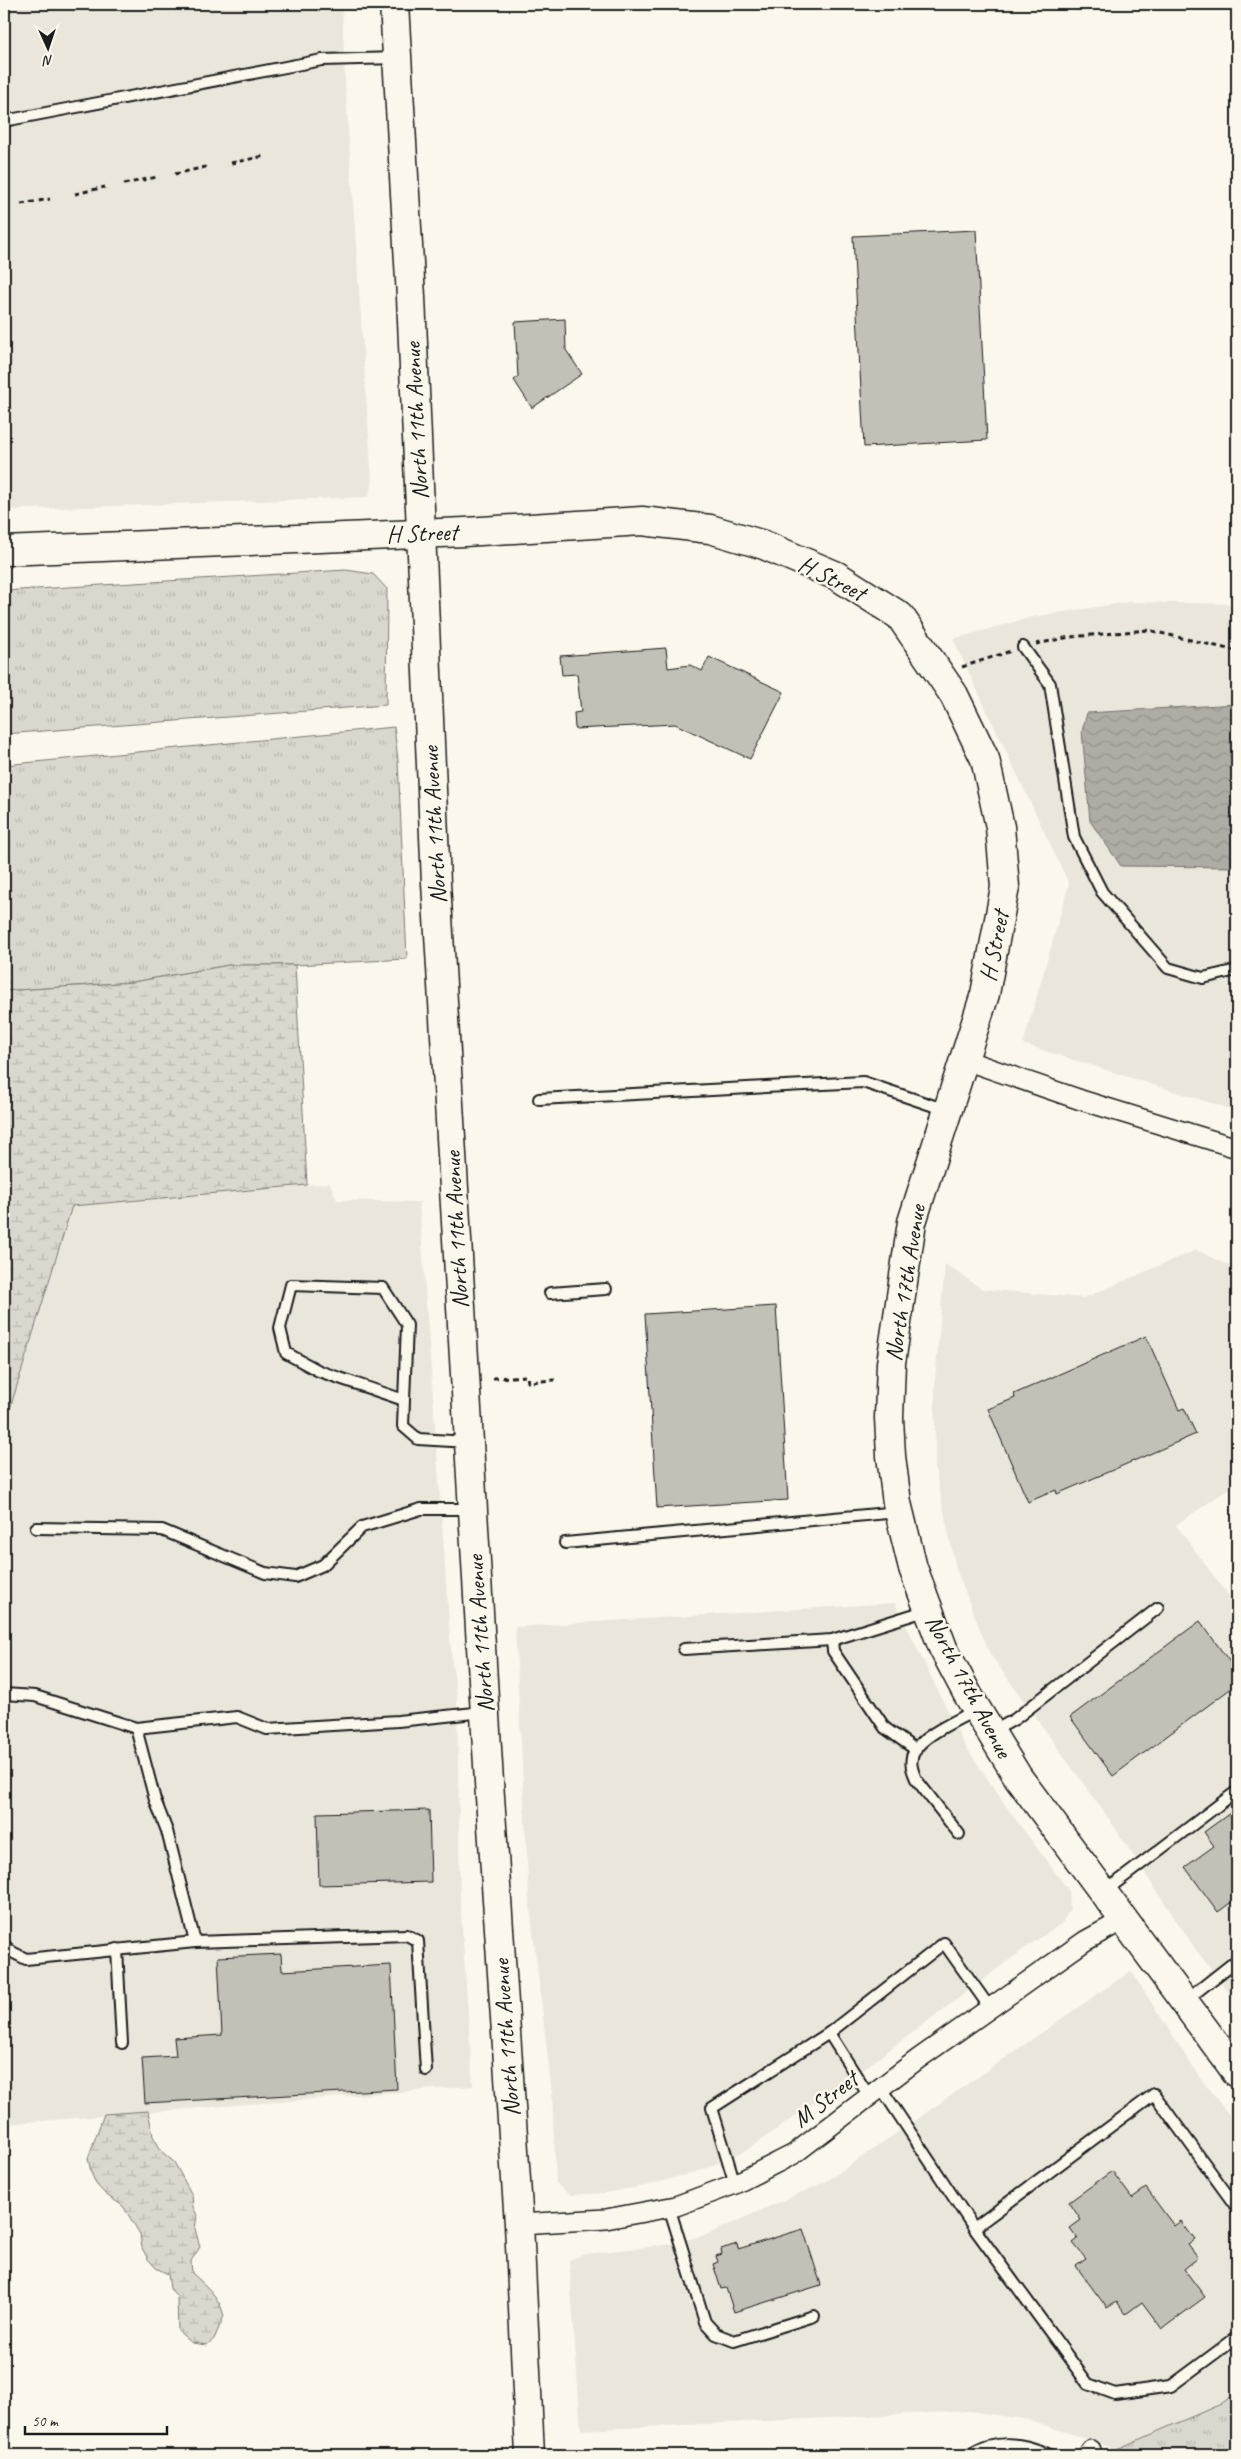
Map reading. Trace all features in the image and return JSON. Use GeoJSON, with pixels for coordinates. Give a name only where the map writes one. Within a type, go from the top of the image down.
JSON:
{"type":"FeatureCollection","features":[{"type":"Feature","properties":{"kind":"street","name":"North 11th Avenue"},"geometry":{"type":"LineString","coordinates":[[394,4],[421,533],[436,893],[472,1508],[518,2224],[530,2455]]}},
{"type":"Feature","properties":{"kind":"street","name":"H Street"},"geometry":{"type":"LineString","coordinates":[[4,551],[421,533],[642,521],[710,529],[764,545],[837,576],[900,616],[954,695],[985,759],[1000,827],[1005,887],[985,994],[965,1060]]}},
{"type":"Feature","properties":{"kind":"street","name":"North 17th Avenue"},"geometry":{"type":"LineString","coordinates":[[965,1060],[947,1110],[912,1222],[891,1363],[889,1418],[891,1456],[899,1512],[912,1568],[943,1648],[1018,1777],[1237,2073]]}},
{"type":"Feature","properties":{"kind":"street"},"geometry":{"type":"LineString","coordinates":[[965,1060],[1081,1100],[1237,1148]]}},
{"type":"Feature","properties":{"kind":"street","name":"M Street"},"geometry":{"type":"LineString","coordinates":[[518,2224],[606,2219],[669,2207],[736,2184],[794,2154],[990,2008],[1085,1941],[1123,1920]]}},
{"type":"Feature","properties":{"kind":"lane"},"geometry":{"type":"LineString","coordinates":[[4,120],[322,60],[397,58]]}},
{"type":"Feature","properties":{"kind":"lane"},"geometry":{"type":"LineString","coordinates":[[1023,646],[1050,684],[1074,837],[1102,892],[1168,968],[1203,978],[1237,970]]}},
{"type":"Feature","properties":{"kind":"lane"},"geometry":{"type":"LineString","coordinates":[[539,1099],[863,1082],[947,1110]]}},
{"type":"Feature","properties":{"kind":"lane"},"geometry":{"type":"LineString","coordinates":[[404,1400],[319,1371],[286,1353],[280,1328],[291,1285],[383,1288],[407,1324],[403,1426],[418,1439],[469,1442]]}},
{"type":"Feature","properties":{"kind":"lane"},"geometry":{"type":"LineString","coordinates":[[550,1293],[606,1289]]}},
{"type":"Feature","properties":{"kind":"lane"},"geometry":{"type":"LineString","coordinates":[[36,1528],[162,1530],[265,1574],[295,1577],[323,1565],[362,1527],[421,1509],[472,1508]]}},
{"type":"Feature","properties":{"kind":"lane"},"geometry":{"type":"LineString","coordinates":[[565,1543],[899,1512]]}},
{"type":"Feature","properties":{"kind":"lane"},"geometry":{"type":"LineString","coordinates":[[991,1733],[1015,1719],[1158,1608]]}},
{"type":"Feature","properties":{"kind":"lane"},"geometry":{"type":"LineString","coordinates":[[684,1649],[832,1640],[929,1610]]}},
{"type":"Feature","properties":{"kind":"lane"},"geometry":{"type":"LineString","coordinates":[[832,1640],[833,1651],[885,1728],[916,1750]]}},
{"type":"Feature","properties":{"kind":"lane"},"geometry":{"type":"LineString","coordinates":[[4,1694],[35,1696],[136,1728],[237,1717],[267,1729],[398,1721],[485,1712]]}},
{"type":"Feature","properties":{"kind":"lane"},"geometry":{"type":"LineString","coordinates":[[959,1834],[916,1779],[912,1769],[916,1750],[923,1741],[977,1709]]}},
{"type":"Feature","properties":{"kind":"lane"},"geometry":{"type":"LineString","coordinates":[[136,1728],[155,1800],[167,1831],[195,1942]]}},
{"type":"Feature","properties":{"kind":"lane"},"geometry":{"type":"LineString","coordinates":[[1103,1893],[1237,1790]]}},
{"type":"Feature","properties":{"kind":"lane"},"geometry":{"type":"LineString","coordinates":[[4,1945],[12,1952],[26,1959],[195,1942],[406,1934],[418,1941],[426,2070]]}},
{"type":"Feature","properties":{"kind":"lane"},"geometry":{"type":"LineString","coordinates":[[736,2184],[712,2108],[829,2033],[944,1943],[990,2008]]}},
{"type":"Feature","properties":{"kind":"lane"},"geometry":{"type":"LineString","coordinates":[[117,1949],[122,2043]]}},
{"type":"Feature","properties":{"kind":"lane"},"geometry":{"type":"LineString","coordinates":[[1185,2001],[1237,1960]]}},
{"type":"Feature","properties":{"kind":"lane"},"geometry":{"type":"LineString","coordinates":[[829,2033],[875,2092],[1088,2384],[1115,2394],[1171,2386],[1237,2337]]}},
{"type":"Feature","properties":{"kind":"lane"},"geometry":{"type":"LineString","coordinates":[[974,2228],[1154,2094],[1237,2208]]}},
{"type":"Feature","properties":{"kind":"lane"},"geometry":{"type":"LineString","coordinates":[[669,2207],[705,2322],[716,2334],[734,2341],[814,2316]]}},
{"type":"Feature","properties":{"kind":"lane"},"geometry":{"type":"LineString","coordinates":[[970,2455],[996,2444],[1010,2443],[1025,2445],[1050,2455]]}},
{"type":"Feature","properties":{"kind":"path"},"geometry":{"type":"LineString","coordinates":[[231,163],[265,156]]}},
{"type":"Feature","properties":{"kind":"path"},"geometry":{"type":"LineString","coordinates":[[175,174],[210,166]]}},
{"type":"Feature","properties":{"kind":"path"},"geometry":{"type":"LineString","coordinates":[[124,184],[157,177]]}},
{"type":"Feature","properties":{"kind":"path"},"geometry":{"type":"LineString","coordinates":[[75,194],[105,187]]}},
{"type":"Feature","properties":{"kind":"path"},"geometry":{"type":"LineString","coordinates":[[20,204],[50,199]]}},
{"type":"Feature","properties":{"kind":"path"},"geometry":{"type":"LineString","coordinates":[[940,674],[1023,646],[1070,637],[1148,630],[1237,651]]}},
{"type":"Feature","properties":{"kind":"path"},"geometry":{"type":"LineString","coordinates":[[493,1378],[528,1376],[528,1382],[555,1380]]}},
{"type":"Feature","properties":{"kind":"shaded area"},"geometry":{"type":"Polygon","coordinates":[[[4,4],[342,4],[345,82],[372,482],[368,497],[4,510],[4,4]]]}},
{"type":"Feature","properties":{"kind":"shaded area"},"geometry":{"type":"Polygon","coordinates":[[[1129,602],[1237,604],[1237,1111],[1023,1044],[1069,884],[953,639],[1032,617],[1129,602]]]}},
{"type":"Feature","properties":{"kind":"shaded area"},"geometry":{"type":"Polygon","coordinates":[[[330,1183],[337,1200],[419,1202],[452,1664],[457,1695],[460,1897],[473,2086],[4,2124],[4,1428],[72,1206],[330,1183]]]}},
{"type":"Feature","properties":{"kind":"shaded area"},"geometry":{"type":"Polygon","coordinates":[[[1196,1250],[1237,1269],[1237,1483],[1176,1525],[1237,1607],[1237,2003],[1196,1950],[1109,1819],[990,1654],[956,1569],[935,1469],[935,1380],[945,1264],[982,1289],[1084,1298],[1196,1250]]]}},
{"type":"Feature","properties":{"kind":"shaded area"},"geometry":{"type":"Polygon","coordinates":[[[895,1603],[964,1744],[1010,1812],[1069,1891],[1070,1909],[1062,1923],[1028,1946],[873,2062],[748,2149],[705,2169],[649,2185],[605,2193],[572,2195],[566,2192],[556,2183],[552,2093],[529,1898],[515,1627],[895,1603]]]}},
{"type":"Feature","properties":{"kind":"shaded area"},"geometry":{"type":"Polygon","coordinates":[[[1131,1971],[1200,2078],[1237,2125],[1237,2392],[1221,2404],[1117,2449],[1029,2420],[970,2411],[581,2430],[569,2260],[585,2254],[666,2245],[708,2234],[827,2181],[1131,1971]]]}},
{"type":"Feature","properties":{"kind":"green space"},"geometry":{"type":"Polygon","coordinates":[[[346,570],[373,574],[387,589],[386,705],[4,734],[4,591],[346,570]]]}},
{"type":"Feature","properties":{"kind":"green space"},"geometry":{"type":"Polygon","coordinates":[[[394,727],[398,760],[407,959],[295,965],[229,965],[133,982],[4,991],[4,765],[394,727]]]}},
{"type":"Feature","properties":{"kind":"green space"},"geometry":{"type":"Polygon","coordinates":[[[229,965],[295,965],[307,1185],[72,1206],[4,1428],[4,991],[133,982],[229,965]]]}},
{"type":"Feature","properties":{"kind":"green space"},"geometry":{"type":"Polygon","coordinates":[[[148,2111],[153,2136],[162,2152],[174,2162],[192,2195],[193,2207],[197,2215],[195,2229],[200,2247],[191,2261],[192,2273],[215,2297],[224,2316],[214,2339],[207,2345],[192,2343],[178,2331],[177,2296],[170,2289],[168,2274],[156,2268],[148,2259],[142,2248],[140,2234],[123,2206],[105,2194],[96,2184],[91,2172],[88,2158],[104,2114],[148,2111]]]}},
{"type":"Feature","properties":{"kind":"green space"},"geometry":{"type":"Polygon","coordinates":[[[1237,2392],[1237,2455],[1112,2455],[1117,2449],[1221,2404],[1237,2392]]]}},
{"type":"Feature","properties":{"kind":"water"},"geometry":{"type":"Polygon","coordinates":[[[1237,704],[1237,867],[1121,866],[1090,821],[1082,731],[1087,713],[1237,704]]]}},
{"type":"Feature","properties":{"kind":"building"},"geometry":{"type":"Polygon","coordinates":[[[976,230],[987,440],[864,447],[853,236],[976,230]]]}},
{"type":"Feature","properties":{"kind":"building"},"geometry":{"type":"Polygon","coordinates":[[[565,319],[566,350],[582,374],[532,408],[514,380],[518,377],[515,322],[565,319]]]}},
{"type":"Feature","properties":{"kind":"building"},"geometry":{"type":"Polygon","coordinates":[[[666,648],[668,668],[690,665],[702,671],[709,657],[784,692],[750,759],[675,724],[575,729],[574,713],[581,712],[577,674],[562,675],[560,656],[666,648]]]}},
{"type":"Feature","properties":{"kind":"building"},"geometry":{"type":"Polygon","coordinates":[[[776,1306],[788,1500],[657,1508],[645,1314],[776,1306]]]}},
{"type":"Feature","properties":{"kind":"building"},"geometry":{"type":"Polygon","coordinates":[[[1146,1336],[1179,1410],[1184,1408],[1196,1434],[1057,1494],[1056,1490],[1028,1502],[988,1409],[1015,1398],[1014,1394],[1146,1336]]]}},
{"type":"Feature","properties":{"kind":"building"},"geometry":{"type":"Polygon","coordinates":[[[1200,1621],[1237,1672],[1237,1684],[1113,1776],[1070,1717],[1200,1621]]]}},
{"type":"Feature","properties":{"kind":"building"},"geometry":{"type":"Polygon","coordinates":[[[1237,1808],[1237,1898],[1218,1912],[1185,1867],[1214,1846],[1204,1832],[1237,1808]]]}},
{"type":"Feature","properties":{"kind":"building"},"geometry":{"type":"Polygon","coordinates":[[[429,1810],[431,1882],[319,1885],[317,1813],[429,1810]]]}},
{"type":"Feature","properties":{"kind":"building"},"geometry":{"type":"Polygon","coordinates":[[[281,1954],[282,1971],[391,1965],[397,2089],[145,2103],[142,2058],[176,2056],[174,2038],[222,2035],[218,1957],[281,1954]]]}},
{"type":"Feature","properties":{"kind":"building"},"geometry":{"type":"Polygon","coordinates":[[[1112,2171],[1132,2198],[1146,2188],[1174,2226],[1181,2221],[1195,2240],[1188,2245],[1198,2258],[1184,2269],[1205,2297],[1162,2329],[1142,2302],[1126,2314],[1117,2302],[1107,2308],[1076,2266],[1086,2259],[1073,2243],[1078,2239],[1070,2228],[1081,2220],[1069,2202],[1112,2171]]]}},
{"type":"Feature","properties":{"kind":"building"},"geometry":{"type":"Polygon","coordinates":[[[803,2229],[821,2285],[734,2312],[726,2288],[721,2289],[713,2264],[718,2262],[716,2256],[722,2254],[721,2249],[737,2244],[738,2249],[803,2229]]]}}]}
